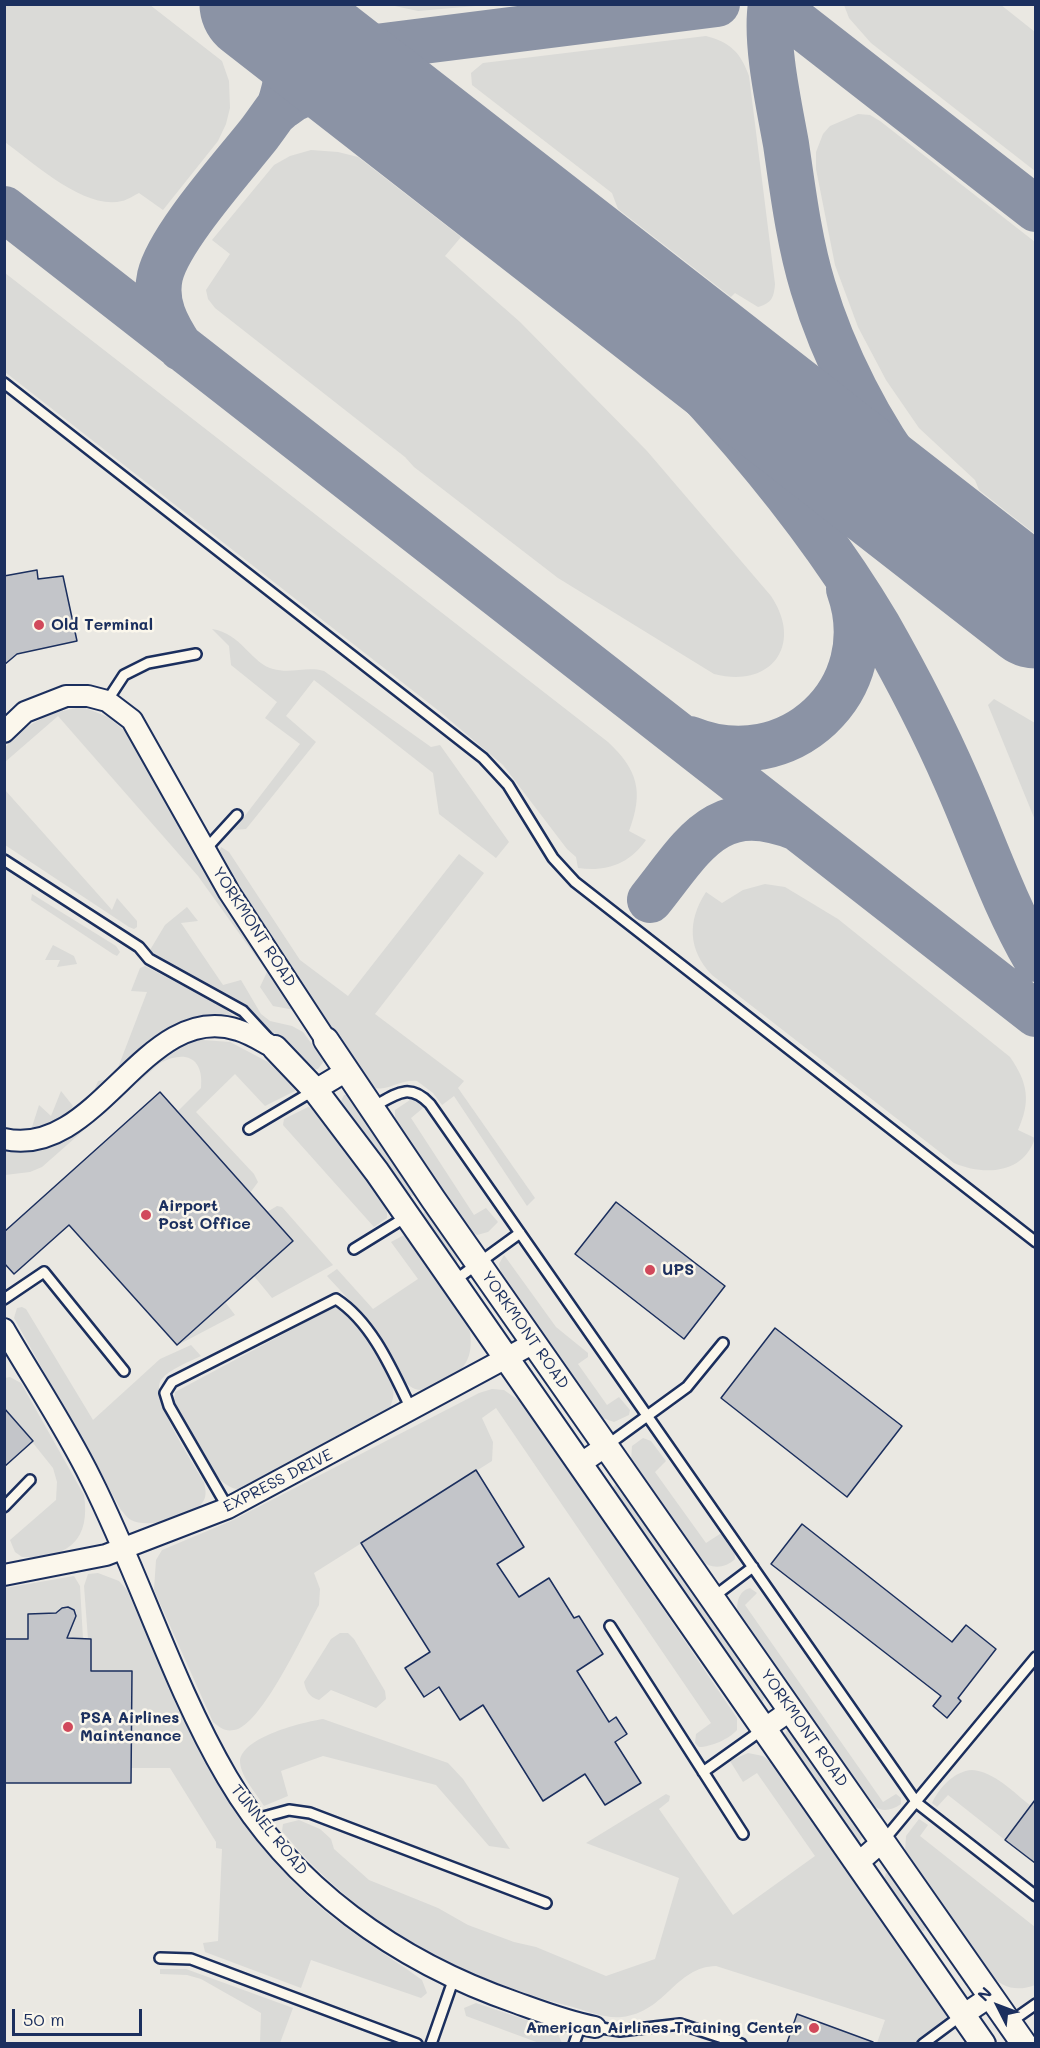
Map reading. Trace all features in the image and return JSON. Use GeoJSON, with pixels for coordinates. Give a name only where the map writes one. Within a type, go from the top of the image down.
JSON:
{"type":"FeatureCollection","features":[{"type":"Feature","properties":{"kind":"street"},"geometry":{"type":"LineString","coordinates":[[4,732],[25,712],[66,696],[88,696],[107,700]]}},
{"type":"Feature","properties":{"kind":"street","name":"YORKMONT ROAD"},"geometry":{"type":"LineString","coordinates":[[107,700],[132,720],[205,850],[345,1072],[1024,2043]]}},
{"type":"Feature","properties":{"kind":"street","name":"YORKMONT ROAD"},"geometry":{"type":"LineString","coordinates":[[11,1140],[29,1143],[53,1135],[84,1114],[165,1043],[187,1030],[210,1027],[237,1029],[275,1048],[315,1090],[407,1216],[983,2043]]}},
{"type":"Feature","properties":{"kind":"street"},"geometry":{"type":"LineString","coordinates":[[315,1090],[345,1072]]}},
{"type":"Feature","properties":{"kind":"street"},"geometry":{"type":"LineString","coordinates":[[407,1216],[433,1199]]}},
{"type":"Feature","properties":{"kind":"street","name":"TUNNEL ROAD"},"geometry":{"type":"LineString","coordinates":[[4,1329],[91,1479],[203,1732],[228,1778],[256,1819],[304,1876],[342,1910],[414,1958],[504,1999],[588,2026]]}},
{"type":"Feature","properties":{"kind":"street","name":"EXPRESS DRIVE"},"geometry":{"type":"LineString","coordinates":[[5,1574],[71,1563],[122,1549],[228,1508],[412,1411],[534,1342]]}},
{"type":"Feature","properties":{"kind":"street"},"geometry":{"type":"LineString","coordinates":[[580,1464],[606,1446]]}},
{"type":"Feature","properties":{"kind":"street"},"geometry":{"type":"LineString","coordinates":[[764,1729],[791,1710]]}},
{"type":"Feature","properties":{"kind":"street"},"geometry":{"type":"LineString","coordinates":[[858,1863],[883,1841]]}},
{"type":"Feature","properties":{"kind":"street"},"geometry":{"type":"LineString","coordinates":[[963,2015],[991,1996]]}},
{"type":"Feature","properties":{"kind":"lane"},"geometry":{"type":"LineString","coordinates":[[4,383],[483,758],[508,785],[553,858],[576,882],[1035,1242]]}},
{"type":"Feature","properties":{"kind":"lane"},"geometry":{"type":"LineString","coordinates":[[107,700],[124,675],[148,663],[196,654]]}},
{"type":"Feature","properties":{"kind":"lane"},"geometry":{"type":"LineString","coordinates":[[205,850],[237,815]]}},
{"type":"Feature","properties":{"kind":"lane"},"geometry":{"type":"LineString","coordinates":[[4,860],[138,947],[149,959],[243,1011],[275,1048]]}},
{"type":"Feature","properties":{"kind":"lane"},"geometry":{"type":"LineString","coordinates":[[249,1129],[315,1090]]}},
{"type":"Feature","properties":{"kind":"lane"},"geometry":{"type":"LineString","coordinates":[[370,1108],[403,1091],[419,1093],[430,1104],[917,1803],[1035,1896]]}},
{"type":"Feature","properties":{"kind":"lane"},"geometry":{"type":"LineString","coordinates":[[354,1249],[407,1216]]}},
{"type":"Feature","properties":{"kind":"lane"},"geometry":{"type":"LineString","coordinates":[[453,1282],[520,1233]]}},
{"type":"Feature","properties":{"kind":"lane"},"geometry":{"type":"LineString","coordinates":[[4,1299],[44,1272],[124,1371]]}},
{"type":"Feature","properties":{"kind":"lane"},"geometry":{"type":"LineString","coordinates":[[228,1508],[170,1406],[165,1393],[172,1382],[336,1299],[349,1307],[374,1340],[412,1411]]}},
{"type":"Feature","properties":{"kind":"lane"},"geometry":{"type":"LineString","coordinates":[[606,1446],[687,1387],[723,1343]]}},
{"type":"Feature","properties":{"kind":"lane"},"geometry":{"type":"LineString","coordinates":[[4,1507],[30,1480]]}},
{"type":"Feature","properties":{"kind":"lane"},"geometry":{"type":"LineString","coordinates":[[712,1598],[753,1567]]}},
{"type":"Feature","properties":{"kind":"lane"},"geometry":{"type":"LineString","coordinates":[[610,1626],[742,1834]]}},
{"type":"Feature","properties":{"kind":"lane"},"geometry":{"type":"LineString","coordinates":[[883,1841],[917,1803],[1035,1657]]}},
{"type":"Feature","properties":{"kind":"lane"},"geometry":{"type":"LineString","coordinates":[[703,1772],[764,1729]]}},
{"type":"Feature","properties":{"kind":"lane"},"geometry":{"type":"LineString","coordinates":[[256,1819],[289,1810],[310,1813],[546,1902]]}},
{"type":"Feature","properties":{"kind":"lane"},"geometry":{"type":"LineString","coordinates":[[160,1958],[191,1959],[417,2043]]}},
{"type":"Feature","properties":{"kind":"lane"},"geometry":{"type":"LineString","coordinates":[[431,2043],[454,1978]]}},
{"type":"Feature","properties":{"kind":"lane"},"geometry":{"type":"LineString","coordinates":[[1009,2023],[1035,2004]]}},
{"type":"Feature","properties":{"kind":"lane"},"geometry":{"type":"LineString","coordinates":[[923,2043],[963,2015]]}},
{"type":"Feature","properties":{"kind":"lane"},"geometry":{"type":"LineString","coordinates":[[574,2043],[588,2026],[620,2031],[680,2024],[741,2043]]}},
{"type":"Feature","properties":{"kind":"shaded area"},"geometry":{"type":"Polygon","coordinates":[[[5,4],[150,5],[222,61],[229,81],[230,108],[226,124],[218,141],[163,210],[139,193],[124,200],[108,202],[92,199],[60,183],[5,142],[5,4]]]}},
{"type":"Feature","properties":{"kind":"shaded area"},"geometry":{"type":"Polygon","coordinates":[[[390,4],[487,5],[418,11],[390,4]]]}},
{"type":"Feature","properties":{"kind":"shaded area"},"geometry":{"type":"Polygon","coordinates":[[[5,5],[1035,5],[1035,2043],[5,2044],[5,5]]]}},
{"type":"Feature","properties":{"kind":"shaded area"},"geometry":{"type":"Polygon","coordinates":[[[844,5],[1001,5],[1035,32],[1035,171],[871,43],[849,18],[844,5]]]}},
{"type":"Feature","properties":{"kind":"shaded area"},"geometry":{"type":"Polygon","coordinates":[[[706,36],[734,50],[749,76],[775,284],[771,299],[758,307],[735,293],[731,297],[618,209],[612,193],[472,85],[471,73],[483,63],[706,36]]]}},
{"type":"Feature","properties":{"kind":"shaded area"},"geometry":{"type":"Polygon","coordinates":[[[858,114],[870,115],[880,121],[1035,242],[1035,534],[979,490],[975,480],[919,428],[886,380],[858,327],[835,265],[816,169],[816,152],[823,134],[830,126],[858,114]]]}},
{"type":"Feature","properties":{"kind":"shaded area"},"geometry":{"type":"Polygon","coordinates":[[[311,150],[338,152],[358,157],[461,237],[445,256],[520,322],[647,451],[771,596],[780,614],[784,631],[782,646],[776,659],[766,669],[752,675],[734,677],[714,674],[558,578],[414,467],[405,457],[215,308],[208,299],[206,290],[230,254],[212,240],[274,165],[290,156],[311,150]]]}},
{"type":"Feature","properties":{"kind":"shaded area"},"geometry":{"type":"Polygon","coordinates":[[[5,273],[608,742],[626,762],[635,782],[636,805],[629,831],[646,840],[639,848],[625,860],[608,867],[578,868],[576,857],[567,849],[503,765],[439,711],[5,372],[5,273]]]}},
{"type":"Feature","properties":{"kind":"shaded area"},"geometry":{"type":"Polygon","coordinates":[[[212,629],[231,636],[259,661],[273,669],[324,671],[431,747],[440,745],[509,842],[496,858],[439,814],[433,773],[314,680],[286,716],[316,742],[246,829],[234,830],[300,744],[265,718],[277,702],[231,665],[229,646],[212,629]]]}},
{"type":"Feature","properties":{"kind":"shaded area"},"geometry":{"type":"Polygon","coordinates":[[[994,699],[1035,723],[1035,820],[988,705],[994,699]]]}},
{"type":"Feature","properties":{"kind":"shaded area"},"geometry":{"type":"Polygon","coordinates":[[[83,707],[108,717],[125,731],[295,1010],[273,1006],[260,987],[267,972],[198,876],[58,716],[5,762],[5,748],[30,725],[50,715],[83,707]]]}},
{"type":"Feature","properties":{"kind":"shaded area"},"geometry":{"type":"Polygon","coordinates":[[[5,790],[112,910],[117,898],[137,921],[137,927],[134,929],[129,927],[5,845],[5,790]]]}},
{"type":"Feature","properties":{"kind":"shaded area"},"geometry":{"type":"Polygon","coordinates":[[[221,847],[229,852],[300,960],[348,996],[459,854],[484,873],[375,1014],[464,1081],[458,1088],[535,1198],[527,1206],[454,1096],[442,1105],[433,1093],[417,1081],[384,1088],[372,1086],[366,1082],[218,856],[221,847]]]}},
{"type":"Feature","properties":{"kind":"shaded area"},"geometry":{"type":"Polygon","coordinates":[[[765,884],[785,887],[838,919],[1010,1057],[1021,1075],[1026,1092],[1025,1110],[1018,1130],[1035,1138],[1030,1150],[1022,1159],[1002,1169],[990,1170],[978,1170],[954,1163],[712,975],[698,956],[693,935],[696,914],[706,892],[722,903],[743,890],[765,884]]]}},
{"type":"Feature","properties":{"kind":"shaded area"},"geometry":{"type":"Polygon","coordinates":[[[32,894],[116,946],[120,952],[117,956],[113,954],[31,900],[32,894]]]}},
{"type":"Feature","properties":{"kind":"shaded area"},"geometry":{"type":"Polygon","coordinates":[[[187,907],[198,921],[181,923],[223,985],[241,980],[261,1014],[270,1021],[292,1026],[303,1032],[324,1061],[318,1069],[313,1070],[309,1067],[245,1006],[153,955],[150,950],[165,925],[187,907]]]}},
{"type":"Feature","properties":{"kind":"shaded area"},"geometry":{"type":"Polygon","coordinates":[[[53,945],[74,956],[77,964],[57,967],[60,960],[45,960],[53,945]]]}},
{"type":"Feature","properties":{"kind":"shaded area"},"geometry":{"type":"Polygon","coordinates":[[[145,966],[223,1007],[239,1021],[210,1019],[92,1096],[98,1081],[114,1078],[147,992],[131,991],[140,968],[145,966]]]}},
{"type":"Feature","properties":{"kind":"shaded area"},"geometry":{"type":"Polygon","coordinates":[[[190,1039],[230,1042],[268,1062],[296,1088],[295,1091],[265,1106],[235,1074],[196,1112],[254,1174],[258,1182],[250,1193],[177,1112],[201,1088],[201,1077],[196,1063],[185,1057],[177,1057],[160,1063],[42,1167],[30,1172],[5,1175],[4,1149],[30,1151],[60,1142],[171,1046],[190,1039]]]}},
{"type":"Feature","properties":{"kind":"shaded area"},"geometry":{"type":"Polygon","coordinates":[[[61,1091],[73,1106],[68,1116],[34,1130],[32,1127],[39,1105],[51,1116],[61,1091]]]}},
{"type":"Feature","properties":{"kind":"shaded area"},"geometry":{"type":"Polygon","coordinates":[[[349,1094],[415,1193],[413,1196],[404,1195],[340,1103],[344,1095],[349,1094]]]}},
{"type":"Feature","properties":{"kind":"shaded area"},"geometry":{"type":"Polygon","coordinates":[[[410,1100],[417,1101],[423,1108],[411,1118],[474,1215],[486,1208],[498,1222],[488,1232],[477,1235],[472,1232],[395,1123],[395,1110],[410,1100]]]}},
{"type":"Feature","properties":{"kind":"shaded area"},"geometry":{"type":"Polygon","coordinates":[[[308,1107],[314,1109],[387,1207],[387,1218],[374,1227],[283,1125],[284,1119],[308,1107]]]}},
{"type":"Feature","properties":{"kind":"shaded area"},"geometry":{"type":"Polygon","coordinates":[[[277,1206],[282,1207],[333,1265],[272,1298],[254,1276],[267,1212],[277,1206]]]}},
{"type":"Feature","properties":{"kind":"shaded area"},"geometry":{"type":"Polygon","coordinates":[[[430,1211],[459,1255],[456,1264],[451,1263],[422,1216],[424,1212],[430,1211]]]}},
{"type":"Feature","properties":{"kind":"shaded area"},"geometry":{"type":"Polygon","coordinates":[[[406,1234],[469,1327],[470,1334],[469,1354],[464,1366],[445,1382],[425,1390],[415,1389],[406,1382],[376,1331],[327,1276],[337,1269],[373,1309],[418,1279],[391,1242],[406,1234]]]}},
{"type":"Feature","properties":{"kind":"shaded area"},"geometry":{"type":"Polygon","coordinates":[[[504,1255],[556,1327],[588,1353],[588,1357],[578,1364],[607,1405],[619,1397],[630,1410],[629,1415],[614,1422],[600,1417],[502,1277],[499,1264],[504,1255]]]}},
{"type":"Feature","properties":{"kind":"shaded area"},"geometry":{"type":"Polygon","coordinates":[[[225,1302],[235,1315],[174,1347],[225,1302]]]}},
{"type":"Feature","properties":{"kind":"shaded area"},"geometry":{"type":"Polygon","coordinates":[[[334,1307],[349,1317],[383,1366],[393,1388],[390,1408],[239,1489],[229,1486],[220,1479],[201,1454],[174,1401],[175,1392],[334,1307]]]}},
{"type":"Feature","properties":{"kind":"shaded area"},"geometry":{"type":"Polygon","coordinates":[[[17,1308],[26,1309],[93,1420],[160,1359],[191,1345],[201,1356],[169,1372],[161,1380],[159,1389],[161,1401],[174,1431],[204,1482],[205,1496],[199,1506],[181,1517],[148,1523],[131,1520],[121,1510],[14,1318],[17,1308]]]}},
{"type":"Feature","properties":{"kind":"shaded area"},"geometry":{"type":"Polygon","coordinates":[[[10,1377],[21,1383],[84,1495],[84,1524],[79,1535],[72,1544],[52,1555],[22,1557],[15,1552],[10,1540],[56,1500],[57,1482],[53,1468],[5,1408],[5,1378],[10,1377]]]}},
{"type":"Feature","properties":{"kind":"shaded area"},"geometry":{"type":"Polygon","coordinates":[[[492,1389],[504,1390],[524,1404],[737,1718],[737,1730],[714,1744],[699,1747],[695,1743],[696,1734],[711,1723],[496,1408],[482,1418],[493,1442],[492,1461],[314,1573],[320,1589],[319,1605],[269,1696],[245,1725],[234,1730],[225,1730],[213,1722],[154,1590],[156,1560],[162,1550],[231,1521],[479,1393],[492,1389]]]}},
{"type":"Feature","properties":{"kind":"shaded area"},"geometry":{"type":"Polygon","coordinates":[[[643,1438],[651,1441],[666,1461],[655,1472],[706,1543],[723,1532],[734,1545],[735,1559],[731,1562],[723,1566],[714,1566],[701,1560],[631,1460],[632,1446],[643,1438]]]}},
{"type":"Feature","properties":{"kind":"shaded area"},"geometry":{"type":"Polygon","coordinates":[[[617,1483],[621,1483],[766,1696],[761,1703],[756,1702],[611,1490],[617,1483]]]}},
{"type":"Feature","properties":{"kind":"shaded area"},"geometry":{"type":"Polygon","coordinates":[[[98,1573],[119,1581],[127,1590],[183,1716],[225,1793],[250,1830],[279,1866],[312,1900],[352,1932],[422,1980],[427,1993],[421,1998],[311,1960],[301,1988],[205,1952],[203,1943],[218,1941],[222,1849],[216,1848],[216,1842],[170,1768],[130,1768],[132,1671],[91,1671],[91,1639],[88,1639],[84,1586],[88,1574],[98,1573]]]}},
{"type":"Feature","properties":{"kind":"shaded area"},"geometry":{"type":"Polygon","coordinates":[[[74,1576],[80,1586],[83,1639],[5,1639],[5,1588],[74,1576]]]}},
{"type":"Feature","properties":{"kind":"shaded area"},"geometry":{"type":"Polygon","coordinates":[[[750,1588],[757,1593],[745,1605],[883,1802],[896,1794],[901,1798],[901,1804],[882,1810],[865,1798],[738,1614],[739,1598],[750,1588]]]}},
{"type":"Feature","properties":{"kind":"shaded area"},"geometry":{"type":"Polygon","coordinates":[[[340,1633],[348,1633],[354,1639],[385,1691],[386,1699],[376,1708],[331,1690],[319,1700],[307,1691],[304,1682],[331,1639],[340,1633]]]}},
{"type":"Feature","properties":{"kind":"shaded area"},"geometry":{"type":"Polygon","coordinates":[[[323,1719],[448,1763],[463,1779],[510,1849],[489,1846],[436,1785],[323,1756],[281,1771],[288,1796],[264,1806],[243,1773],[240,1761],[243,1752],[262,1738],[275,1732],[323,1719]]]}},
{"type":"Feature","properties":{"kind":"shaded area"},"geometry":{"type":"Polygon","coordinates":[[[791,1730],[864,1833],[860,1841],[857,1842],[784,1740],[786,1731],[791,1730]]]}},
{"type":"Feature","properties":{"kind":"shaded area"},"geometry":{"type":"Polygon","coordinates":[[[748,1753],[763,1756],[774,1765],[948,2013],[946,2020],[914,2043],[877,2043],[885,2020],[716,1966],[702,1968],[690,1974],[649,2007],[622,2017],[602,2015],[528,1994],[448,1962],[375,1918],[310,1863],[282,1831],[283,1824],[299,1820],[320,1829],[331,1839],[334,1849],[369,1880],[438,1908],[468,1925],[514,1942],[536,1947],[606,1976],[655,1959],[679,1878],[586,1843],[666,1794],[670,1796],[669,1801],[659,1809],[733,1915],[815,1856],[757,1773],[743,1782],[730,1761],[748,1753]]]}},
{"type":"Feature","properties":{"kind":"shaded area"},"geometry":{"type":"Polygon","coordinates":[[[972,1770],[988,1774],[1031,1806],[1005,1840],[948,1795],[937,1807],[932,1803],[948,1781],[959,1773],[972,1770]]]}},
{"type":"Feature","properties":{"kind":"shaded area"},"geometry":{"type":"Polygon","coordinates":[[[919,1819],[928,1825],[920,1836],[1035,1927],[1035,1985],[1022,1988],[1010,1987],[988,1973],[905,1852],[906,1836],[919,1819]]]}},
{"type":"Feature","properties":{"kind":"shaded area"},"geometry":{"type":"Polygon","coordinates":[[[886,1873],[892,1873],[927,1922],[924,1931],[916,1929],[883,1883],[886,1873]]]}},
{"type":"Feature","properties":{"kind":"shaded area"},"geometry":{"type":"Polygon","coordinates":[[[160,1969],[186,1969],[293,2008],[280,2043],[260,2043],[261,2013],[201,1979],[187,1975],[160,1974],[160,1969]]]}},
{"type":"Feature","properties":{"kind":"shaded area"},"geometry":{"type":"Polygon","coordinates":[[[476,2003],[550,2028],[558,2034],[562,2043],[539,2043],[466,2016],[464,2008],[476,2003]]]}},
{"type":"Feature","properties":{"kind":"building","name":"Old Terminal"},"geometry":{"type":"Polygon","coordinates":[[[37,570],[38,579],[63,576],[77,641],[17,654],[4,665],[4,576],[37,570]]]}},
{"type":"Feature","properties":{"kind":"building","name":"Airport Post Office"},"geometry":{"type":"Polygon","coordinates":[[[160,1092],[293,1241],[177,1345],[69,1225],[14,1274],[4,1263],[4,1232],[160,1092]]]}},
{"type":"Feature","properties":{"kind":"building","name":"UPS"},"geometry":{"type":"Polygon","coordinates":[[[616,1202],[725,1286],[684,1339],[575,1254],[616,1202]]]}},
{"type":"Feature","properties":{"kind":"building"},"geometry":{"type":"Polygon","coordinates":[[[775,1328],[902,1426],[847,1497],[721,1398],[775,1328]]]}},
{"type":"Feature","properties":{"kind":"building"},"geometry":{"type":"Polygon","coordinates":[[[4,1408],[33,1441],[4,1467],[4,1408]]]}},
{"type":"Feature","properties":{"kind":"building"},"geometry":{"type":"Polygon","coordinates":[[[476,1470],[524,1547],[497,1564],[519,1597],[549,1578],[574,1618],[579,1616],[603,1654],[577,1671],[609,1722],[616,1717],[627,1734],[615,1742],[641,1783],[605,1805],[585,1774],[543,1801],[483,1705],[460,1720],[439,1687],[424,1697],[405,1668],[430,1652],[361,1543],[476,1470]]]}},
{"type":"Feature","properties":{"kind":"building"},"geometry":{"type":"Polygon","coordinates":[[[802,1524],[952,1642],[966,1625],[996,1649],[958,1698],[961,1701],[947,1718],[933,1706],[941,1696],[771,1564],[802,1524]]]}},
{"type":"Feature","properties":{"kind":"building","name":"PSA Airlines Maintenance"},"geometry":{"type":"Polygon","coordinates":[[[68,1607],[74,1610],[76,1616],[67,1638],[91,1639],[91,1671],[132,1671],[131,1783],[4,1783],[4,1639],[28,1639],[28,1614],[56,1613],[68,1607]]]}},
{"type":"Feature","properties":{"kind":"building"},"geometry":{"type":"Polygon","coordinates":[[[1035,1800],[1035,1863],[1005,1840],[1035,1800]]]}},
{"type":"Feature","properties":{"kind":"building","name":"American Airlines Training Center"},"geometry":{"type":"Polygon","coordinates":[[[797,2014],[873,2042],[873,2043],[787,2043],[797,2014]]]}},
{"type":"Feature","properties":{"kind":"taxiway"},"geometry":{"type":"LineString","coordinates":[[258,4],[275,31],[285,54],[286,79],[278,110]]}},
{"type":"Feature","properties":{"kind":"taxiway"},"geometry":{"type":"LineString","coordinates":[[181,348],[166,322],[160,305],[160,276],[166,260],[188,223],[289,93],[310,70],[321,62],[360,49],[717,4]]}},
{"type":"Feature","properties":{"kind":"taxiway"},"geometry":{"type":"LineString","coordinates":[[771,4],[771,55],[797,216],[808,270],[831,338],[868,415],[898,462],[958,536],[1005,586]]}},
{"type":"Feature","properties":{"kind":"taxiway"},"geometry":{"type":"LineString","coordinates":[[773,4],[1036,209]]}},
{"type":"Feature","properties":{"kind":"taxiway"},"geometry":{"type":"LineString","coordinates":[[283,106],[307,92],[330,88],[342,89],[380,100]]}},
{"type":"Feature","properties":{"kind":"taxiway"},"geometry":{"type":"LineString","coordinates":[[4,209],[1036,1014]]}},
{"type":"Feature","properties":{"kind":"taxiway"},"geometry":{"type":"LineString","coordinates":[[523,211],[620,308],[714,408],[759,459],[841,568],[878,626],[930,723],[1003,894],[1036,959]]}},
{"type":"Feature","properties":{"kind":"taxiway"},"geometry":{"type":"LineString","coordinates":[[690,739],[726,748],[761,747],[793,736],[820,717],[840,691],[853,661],[857,626],[849,589]]}},
{"type":"Feature","properties":{"kind":"taxiway"},"geometry":{"type":"LineString","coordinates":[[650,900],[695,845],[710,831],[727,822],[746,818],[770,820],[797,828]]}},
{"type":"Feature","properties":{"kind":"runway"},"geometry":{"type":"LineString","coordinates":[[258,4],[1036,610]]}},
{"type":"Feature","properties":{"kind":"place","name":"Old Terminal"},"geometry":{"type":"Point","coordinates":[39,625]}},
{"type":"Feature","properties":{"kind":"place","name":"Airport Post Office"},"geometry":{"type":"Point","coordinates":[146,1215]}},
{"type":"Feature","properties":{"kind":"place","name":"UPS"},"geometry":{"type":"Point","coordinates":[650,1270]}},
{"type":"Feature","properties":{"kind":"place","name":"PSA Airlines Maintenance"},"geometry":{"type":"Point","coordinates":[68,1727]}},
{"type":"Feature","properties":{"kind":"place","name":"American Airlines Training Center"},"geometry":{"type":"Point","coordinates":[814,2028]}}]}
